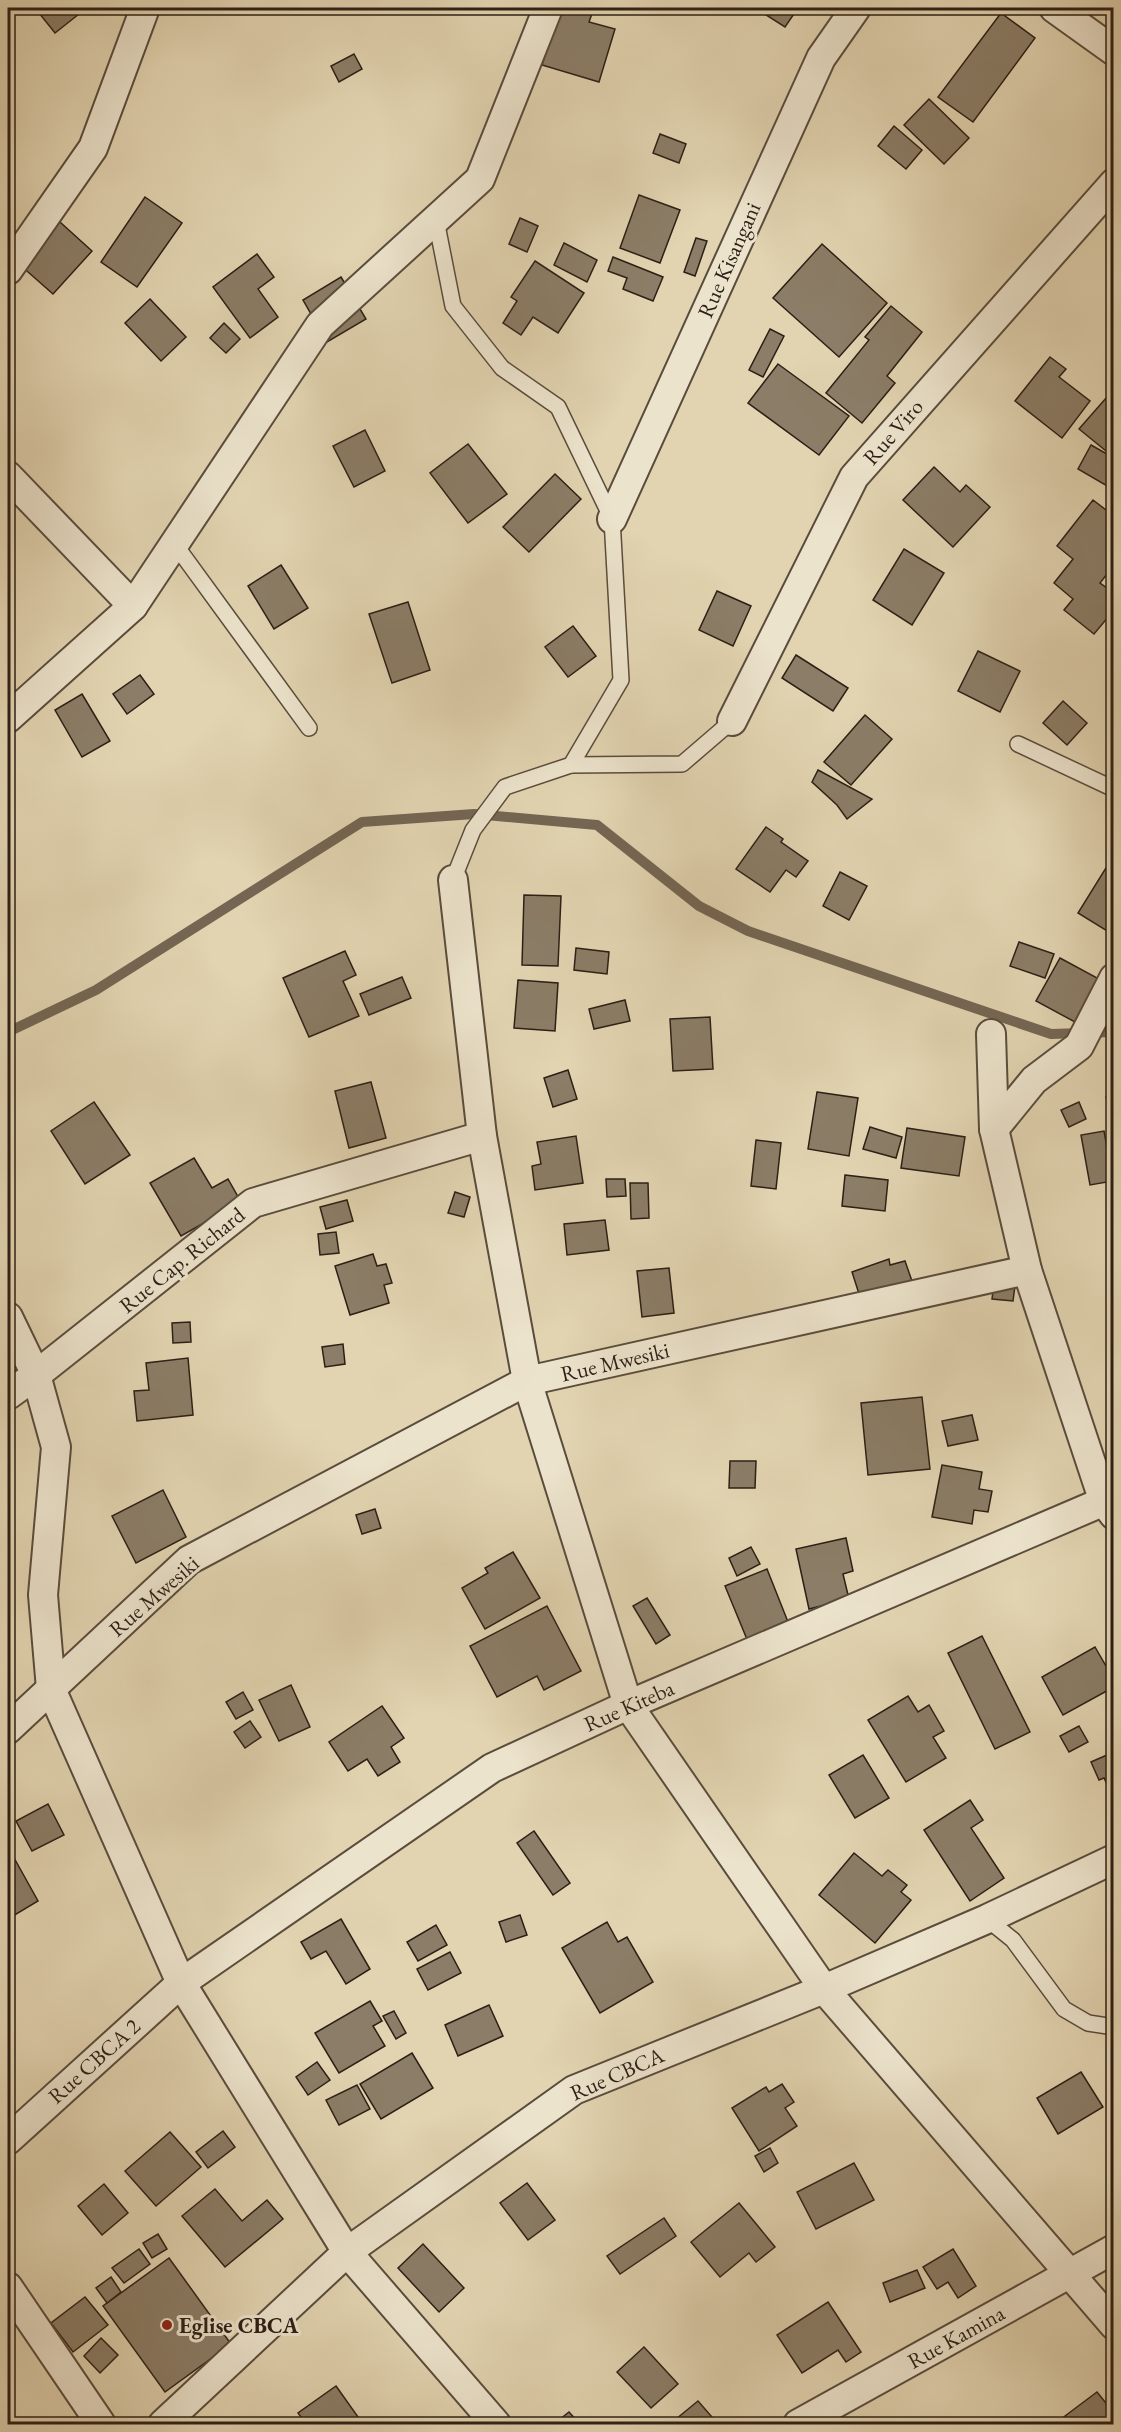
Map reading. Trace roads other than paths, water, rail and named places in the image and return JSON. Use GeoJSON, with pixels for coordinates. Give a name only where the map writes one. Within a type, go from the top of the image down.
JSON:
{"type":"FeatureCollection","features":[{"type":"Feature","properties":{"kind":"street"},"geometry":{"type":"LineString","coordinates":[[8,270],[93,148],[145,8]]}},
{"type":"Feature","properties":{"kind":"street"},"geometry":{"type":"LineString","coordinates":[[8,718],[134,606],[321,325],[480,179],[548,8]]}},
{"type":"Feature","properties":{"kind":"street","name":"Rue Kisangani"},"geometry":{"type":"LineString","coordinates":[[612,519],[821,58],[856,8]]}},
{"type":"Feature","properties":{"kind":"street"},"geometry":{"type":"LineString","coordinates":[[1054,8],[1113,51]]}},
{"type":"Feature","properties":{"kind":"street","name":"Rue Viro"},"geometry":{"type":"LineString","coordinates":[[732,721],[854,477],[1113,183]]}},
{"type":"Feature","properties":{"kind":"street"},"geometry":{"type":"LineString","coordinates":[[8,476],[134,606]]}},
{"type":"Feature","properties":{"kind":"street"},"geometry":{"type":"LineString","coordinates":[[453,880],[482,1136],[527,1381],[628,1705],[824,1989],[1113,2325]]}},
{"type":"Feature","properties":{"kind":"street"},"geometry":{"type":"LineString","coordinates":[[994,1129],[1034,1080],[1079,1046],[1113,978]]}},
{"type":"Feature","properties":{"kind":"street"},"geometry":{"type":"LineString","coordinates":[[991,1034],[994,1129],[1027,1270],[1110,1505]]}},
{"type":"Feature","properties":{"kind":"street","name":"Rue Cap. Richard"},"geometry":{"type":"LineString","coordinates":[[8,1395],[253,1203],[482,1136]]}},
{"type":"Feature","properties":{"kind":"street","name":"Rue Mwesiki"},"geometry":{"type":"LineString","coordinates":[[8,1729],[189,1560],[527,1381],[1027,1270]]}},
{"type":"Feature","properties":{"kind":"street"},"geometry":{"type":"LineString","coordinates":[[8,1317],[36,1375],[56,1447],[43,1595],[51,1689],[181,1983],[347,2252],[496,2424]]}},
{"type":"Feature","properties":{"kind":"street","name":"Rue Kiteba"},"geometry":{"type":"LineString","coordinates":[[181,1983],[492,1768],[628,1705],[1110,1505]]}},
{"type":"Feature","properties":{"kind":"street","name":"Rue CBCA"},"geometry":{"type":"LineString","coordinates":[[163,2424],[347,2252],[574,2090],[824,1989],[987,1919],[1113,1859]]}},
{"type":"Feature","properties":{"kind":"street","name":"Rue CBCA 2"},"geometry":{"type":"LineString","coordinates":[[8,2140],[181,1983]]}},
{"type":"Feature","properties":{"kind":"street","name":"Rue Kamina"},"geometry":{"type":"LineString","coordinates":[[798,2424],[1070,2275],[1113,2249]]}},
{"type":"Feature","properties":{"kind":"street"},"geometry":{"type":"LineString","coordinates":[[8,2287],[101,2424]]}},
{"type":"Feature","properties":{"kind":"lane"},"geometry":{"type":"LineString","coordinates":[[436,220],[453,306],[502,368],[558,407],[612,519],[621,680],[571,765]]}},
{"type":"Feature","properties":{"kind":"lane"},"geometry":{"type":"LineString","coordinates":[[174,543],[309,728]]}},
{"type":"Feature","properties":{"kind":"lane"},"geometry":{"type":"LineString","coordinates":[[453,880],[472,830],[505,787],[571,765],[682,764],[732,721]]}},
{"type":"Feature","properties":{"kind":"lane"},"geometry":{"type":"LineString","coordinates":[[1018,744],[1113,789]]}},
{"type":"Feature","properties":{"kind":"lane"},"geometry":{"type":"LineString","coordinates":[[987,1919],[1013,1940],[1064,2009],[1088,2023],[1113,2027]]}},
{"type":"Feature","properties":{"kind":"waterway"},"geometry":{"type":"LineString","coordinates":[[8,1032],[96,990],[362,822],[474,814],[597,825],[699,906],[748,931],[1051,1034],[1114,1032]]}},
{"type":"Feature","properties":{"kind":"place","name":"Eglise CBCA"},"geometry":{"type":"Point","coordinates":[167,2325]}}]}
